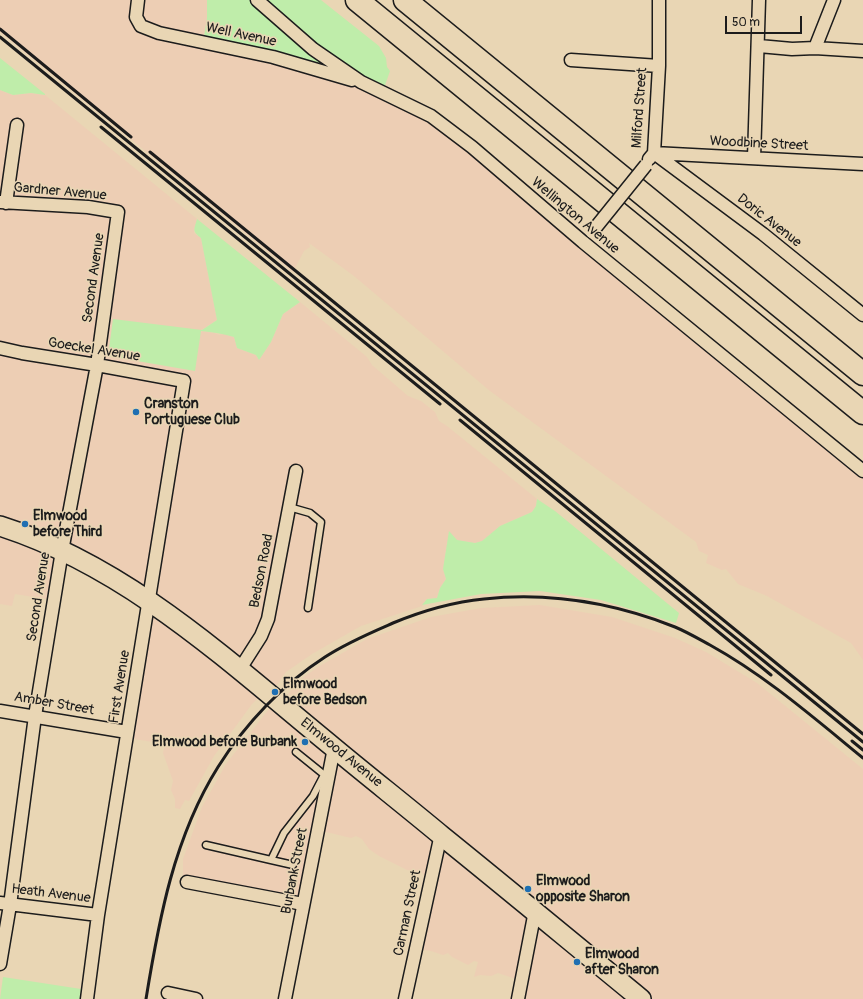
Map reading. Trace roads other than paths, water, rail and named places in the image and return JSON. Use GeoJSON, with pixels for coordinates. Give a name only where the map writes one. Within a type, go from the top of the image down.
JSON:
{"type":"FeatureCollection","features":[{"type":"Feature","properties":{"kind":"highway"},"geometry":{"type":"LineString","coordinates":[[357,0],[863,413]]}},
{"type":"Feature","properties":{"kind":"highway"},"geometry":{"type":"LineString","coordinates":[[406,0],[863,374]]}},
{"type":"Feature","properties":{"kind":"main road","name":"Elmwood Avenue"},"geometry":{"type":"LineString","coordinates":[[0,526],[62,551],[114,578],[158,606],[240,669],[636,997]]}},
{"type":"Feature","properties":{"kind":"street","name":"Well Avenue"},"geometry":{"type":"LineString","coordinates":[[138,0],[136,17],[140,26],[159,33],[273,57],[361,82]]}},
{"type":"Feature","properties":{"kind":"street","name":"Wellington Avenue"},"geometry":{"type":"LineString","coordinates":[[257,0],[313,49],[361,82],[431,116],[472,147],[582,242],[863,471]]}},
{"type":"Feature","properties":{"kind":"street","name":"Milford Street"},"geometry":{"type":"LineString","coordinates":[[582,242],[592,232],[654,153],[659,66],[659,0]]}},
{"type":"Feature","properties":{"kind":"street"},"geometry":{"type":"LineString","coordinates":[[754,158],[759,46],[759,0]]}},
{"type":"Feature","properties":{"kind":"street"},"geometry":{"type":"LineString","coordinates":[[815,48],[834,0]]}},
{"type":"Feature","properties":{"kind":"street"},"geometry":{"type":"LineString","coordinates":[[759,46],[792,49],[815,48],[863,51]]}},
{"type":"Feature","properties":{"kind":"street"},"geometry":{"type":"LineString","coordinates":[[571,60],[659,66]]}},
{"type":"Feature","properties":{"kind":"street"},"geometry":{"type":"LineString","coordinates":[[3,203],[17,125]]}},
{"type":"Feature","properties":{"kind":"street","name":"Woodbine Street"},"geometry":{"type":"LineString","coordinates":[[654,153],[863,164]]}},
{"type":"Feature","properties":{"kind":"street","name":"Doric Avenue"},"geometry":{"type":"LineString","coordinates":[[654,153],[763,234],[863,315]]}},
{"type":"Feature","properties":{"kind":"street","name":"Gardner Avenue"},"geometry":{"type":"LineString","coordinates":[[3,203],[88,207],[118,212]]}},
{"type":"Feature","properties":{"kind":"street","name":"Second Avenue"},"geometry":{"type":"LineString","coordinates":[[0,964],[5,904],[62,551],[97,364],[118,212]]}},
{"type":"Feature","properties":{"kind":"street","name":"Goeckel Avenue"},"geometry":{"type":"LineString","coordinates":[[0,348],[22,354],[97,364],[184,380]]}},
{"type":"Feature","properties":{"kind":"street","name":"First Avenue"},"geometry":{"type":"LineString","coordinates":[[87,999],[98,915],[184,380]]}},
{"type":"Feature","properties":{"kind":"street","name":"Bedson Road"},"geometry":{"type":"LineString","coordinates":[[240,669],[261,636],[268,619],[296,471]]}},
{"type":"Feature","properties":{"kind":"street","name":"Amber Street"},"geometry":{"type":"LineString","coordinates":[[0,711],[127,732]]}},
{"type":"Feature","properties":{"kind":"street","name":"Burbank Street"},"geometry":{"type":"LineString","coordinates":[[285,999],[326,777],[334,748]]}},
{"type":"Feature","properties":{"kind":"street","name":"Carman Street"},"geometry":{"type":"LineString","coordinates":[[405,999],[441,834]]}},
{"type":"Feature","properties":{"kind":"street"},"geometry":{"type":"LineString","coordinates":[[187,882],[303,904]]}},
{"type":"Feature","properties":{"kind":"street","name":"Heath Avenue"},"geometry":{"type":"LineString","coordinates":[[5,904],[98,915]]}},
{"type":"Feature","properties":{"kind":"street"},"geometry":{"type":"LineString","coordinates":[[518,999],[535,912]]}},
{"type":"Feature","properties":{"kind":"street"},"geometry":{"type":"LineString","coordinates":[[168,993],[196,999]]}},
{"type":"Feature","properties":{"kind":"lane"},"geometry":{"type":"LineString","coordinates":[[289,507],[310,513],[321,522],[308,608]]}},
{"type":"Feature","properties":{"kind":"lane"},"geometry":{"type":"LineString","coordinates":[[271,860],[284,833],[326,777],[296,752]]}},
{"type":"Feature","properties":{"kind":"lane"},"geometry":{"type":"LineString","coordinates":[[206,845],[293,865]]}},
{"type":"Feature","properties":{"kind":"railway"},"geometry":{"type":"LineString","coordinates":[[0,29],[131,137]]}},
{"type":"Feature","properties":{"kind":"railway"},"geometry":{"type":"LineString","coordinates":[[0,37],[863,742]]}},
{"type":"Feature","properties":{"kind":"railway"},"geometry":{"type":"LineString","coordinates":[[101,127],[440,404]]}},
{"type":"Feature","properties":{"kind":"railway"},"geometry":{"type":"LineString","coordinates":[[150,152],[863,734]]}},
{"type":"Feature","properties":{"kind":"railway"},"geometry":{"type":"LineString","coordinates":[[460,420],[771,675]]}},
{"type":"Feature","properties":{"kind":"railway"},"geometry":{"type":"LineString","coordinates":[[146,999],[163,909],[179,850],[203,794],[218,767],[240,735],[280,692],[309,668],[333,652],[367,634],[415,615],[472,600],[508,597],[533,597],[581,601],[652,619],[688,633],[751,670],[789,698],[863,758]]}},
{"type":"Feature","properties":{"kind":"railway"},"geometry":{"type":"LineString","coordinates":[[852,741],[863,750]]}},
{"type":"Feature","properties":{"kind":"place","name":"Cranston Portuguese Club"},"geometry":{"type":"Point","coordinates":[136,412]}},
{"type":"Feature","properties":{"kind":"place","name":"Elmwood before Third"},"geometry":{"type":"Point","coordinates":[25,524]}},
{"type":"Feature","properties":{"kind":"place","name":"Elmwood before Bedson"},"geometry":{"type":"Point","coordinates":[275,692]}},
{"type":"Feature","properties":{"kind":"place","name":"Elmwood before Burbank"},"geometry":{"type":"Point","coordinates":[305,742]}},
{"type":"Feature","properties":{"kind":"place","name":"Elmwood opposite Sharon"},"geometry":{"type":"Point","coordinates":[528,889]}},
{"type":"Feature","properties":{"kind":"place","name":"Elmwood after Sharon"},"geometry":{"type":"Point","coordinates":[577,962]}}]}
